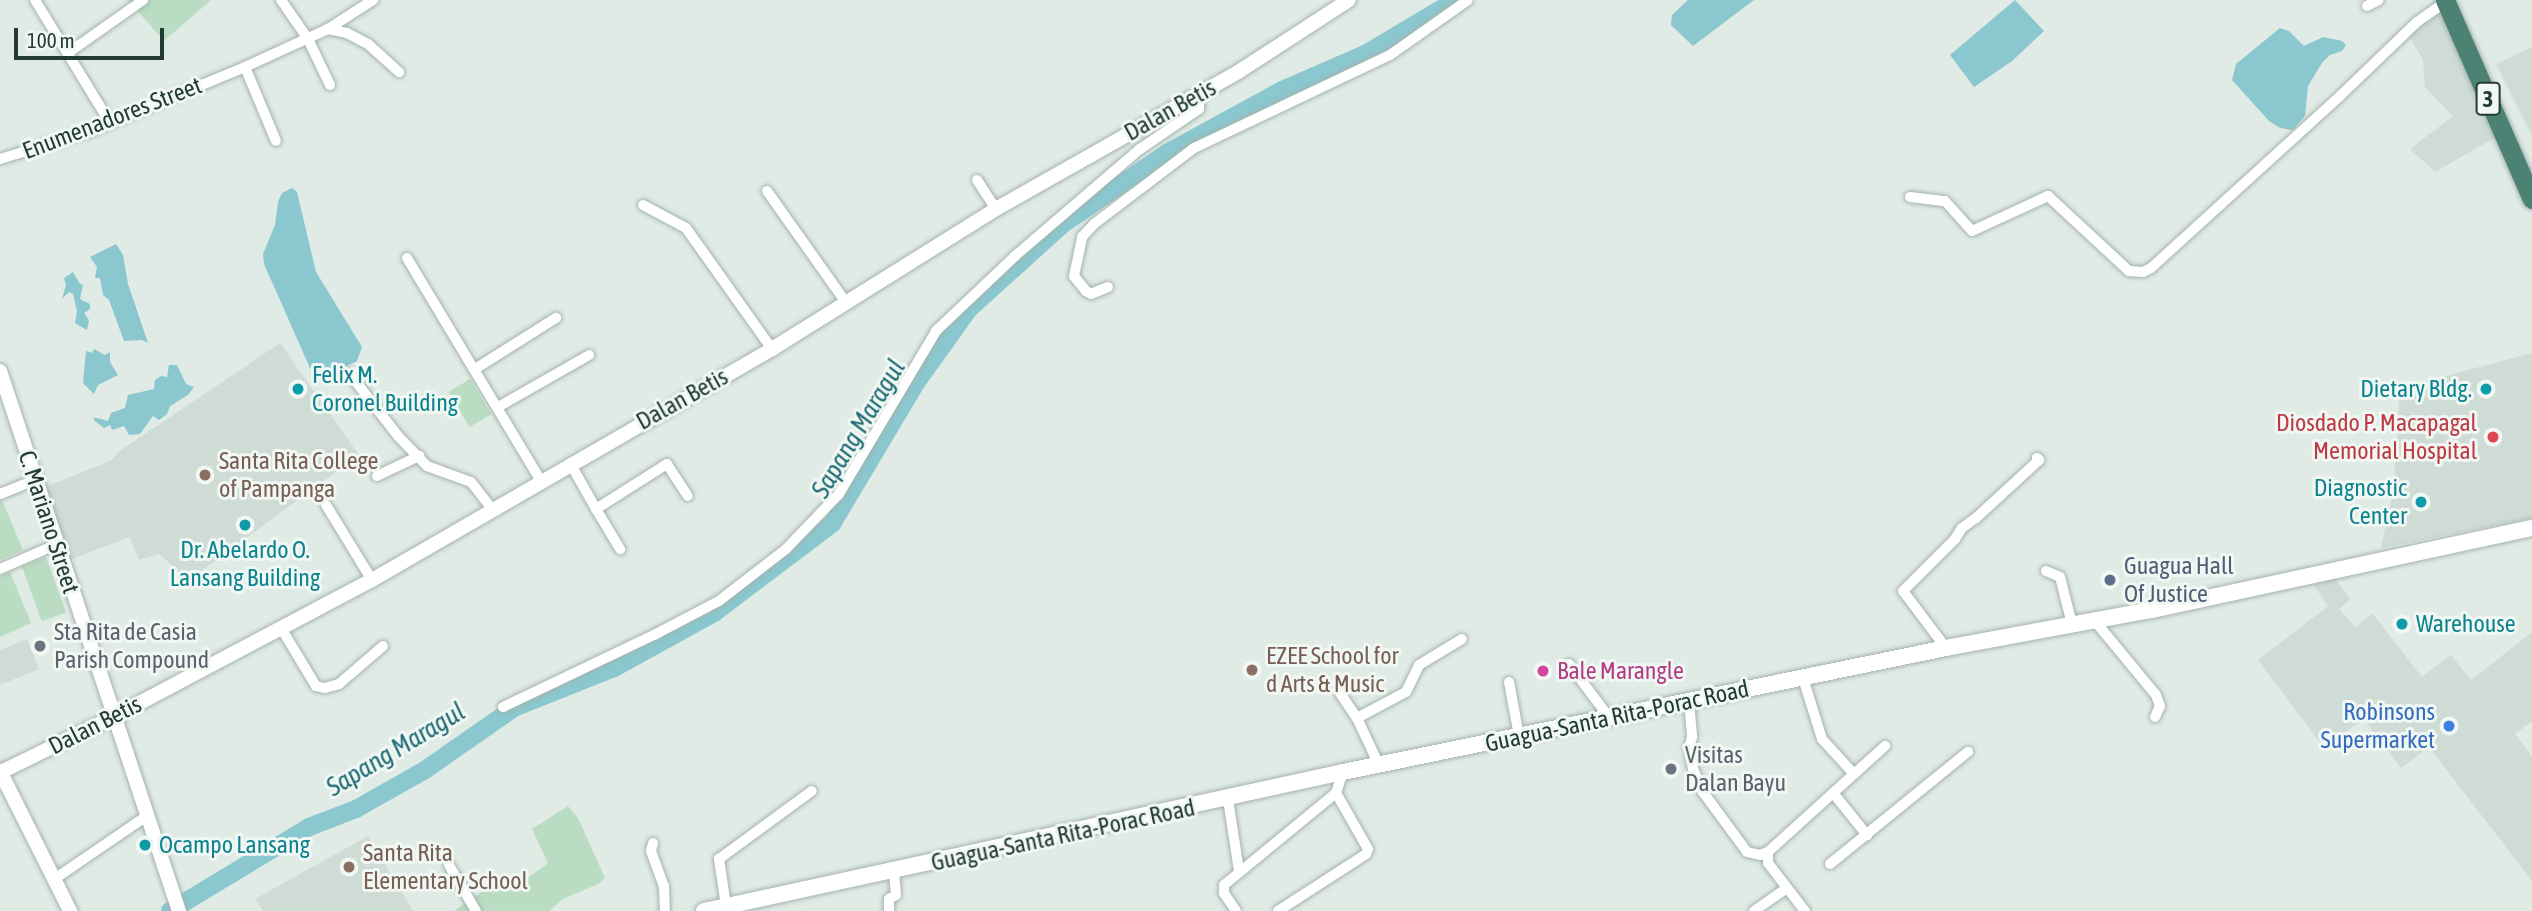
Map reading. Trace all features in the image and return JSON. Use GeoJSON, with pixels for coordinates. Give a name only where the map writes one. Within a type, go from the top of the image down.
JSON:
{"type":"FeatureCollection","features":[{"type":"Feature","properties":{"kind":"highway","name":"3"},"geometry":{"type":"LineString","coordinates":[[2445,1],[2532,199]]}},
{"type":"Feature","properties":{"kind":"main road","name":"Guagua-Santa Rita-Porac Road"},"geometry":{"type":"LineString","coordinates":[[705,911],[894,872],[1343,772],[2532,528]]}},
{"type":"Feature","properties":{"kind":"street"},"geometry":{"type":"LineString","coordinates":[[35,0],[110,123]]}},
{"type":"Feature","properties":{"kind":"street"},"geometry":{"type":"LineString","coordinates":[[68,53],[143,0]]}},
{"type":"Feature","properties":{"kind":"street"},"geometry":{"type":"LineString","coordinates":[[281,0],[308,39],[330,85]]}},
{"type":"Feature","properties":{"kind":"street","name":"Enumenadores Street"},"geometry":{"type":"LineString","coordinates":[[0,159],[110,123],[245,67],[328,29],[373,0]]}},
{"type":"Feature","properties":{"kind":"street","name":"Dalan Betis"},"geometry":{"type":"LineString","coordinates":[[0,771],[116,716],[372,580],[570,463],[772,349],[996,209],[1199,94],[1349,0]]}},
{"type":"Feature","properties":{"kind":"street"},"geometry":{"type":"LineString","coordinates":[[1108,287],[1091,294],[1074,276],[1082,237],[1094,224],[1194,148],[1390,55],[1468,0]]}},
{"type":"Feature","properties":{"kind":"street"},"geometry":{"type":"LineString","coordinates":[[2367,6],[2379,0]]}},
{"type":"Feature","properties":{"kind":"street"},"geometry":{"type":"LineString","coordinates":[[1910,197],[1945,201],[1972,231],[2049,196],[2129,271],[2143,272],[2330,105],[2417,22],[2445,1]]}},
{"type":"Feature","properties":{"kind":"street"},"geometry":{"type":"LineString","coordinates":[[328,29],[347,33],[368,44],[399,72]]}},
{"type":"Feature","properties":{"kind":"street"},"geometry":{"type":"LineString","coordinates":[[245,67],[276,141]]}},
{"type":"Feature","properties":{"kind":"street"},"geometry":{"type":"LineString","coordinates":[[503,707],[719,601],[786,549],[839,494],[936,331],[1014,256],[1140,149],[1199,109],[1199,94]]}},
{"type":"Feature","properties":{"kind":"street"},"geometry":{"type":"LineString","coordinates":[[977,180],[996,209]]}},
{"type":"Feature","properties":{"kind":"street"},"geometry":{"type":"LineString","coordinates":[[767,191],[847,304]]}},
{"type":"Feature","properties":{"kind":"street"},"geometry":{"type":"LineString","coordinates":[[643,205],[687,228],[772,349]]}},
{"type":"Feature","properties":{"kind":"street"},"geometry":{"type":"LineString","coordinates":[[407,258],[541,481]]}},
{"type":"Feature","properties":{"kind":"street"},"geometry":{"type":"LineString","coordinates":[[475,369],[556,318]]}},
{"type":"Feature","properties":{"kind":"street"},"geometry":{"type":"LineString","coordinates":[[498,407],[589,355]]}},
{"type":"Feature","properties":{"kind":"street","name":"C. Mariano Street"},"geometry":{"type":"LineString","coordinates":[[0,371],[55,545],[116,716],[179,911]]}},
{"type":"Feature","properties":{"kind":"street"},"geometry":{"type":"LineString","coordinates":[[349,373],[398,436],[433,471],[477,486],[492,509]]}},
{"type":"Feature","properties":{"kind":"street"},"geometry":{"type":"LineString","coordinates":[[377,476],[399,463],[419,457]]}},
{"type":"Feature","properties":{"kind":"street"},"geometry":{"type":"LineString","coordinates":[[1946,649],[1903,591],[1955,539],[1962,528],[2039,460],[2037,457]]}},
{"type":"Feature","properties":{"kind":"street"},"geometry":{"type":"LineString","coordinates":[[570,463],[620,549]]}},
{"type":"Feature","properties":{"kind":"street"},"geometry":{"type":"LineString","coordinates":[[596,509],[667,464],[688,495]]}},
{"type":"Feature","properties":{"kind":"street"},"geometry":{"type":"LineString","coordinates":[[0,494],[35,480]]}},
{"type":"Feature","properties":{"kind":"street"},"geometry":{"type":"LineString","coordinates":[[326,505],[372,580]]}},
{"type":"Feature","properties":{"kind":"street"},"geometry":{"type":"LineString","coordinates":[[0,569],[55,545]]}},
{"type":"Feature","properties":{"kind":"street"},"geometry":{"type":"LineString","coordinates":[[2046,571],[2060,576],[2072,624]]}},
{"type":"Feature","properties":{"kind":"street"},"geometry":{"type":"LineString","coordinates":[[2094,620],[2156,695],[2160,706],[2155,717]]}},
{"type":"Feature","properties":{"kind":"street"},"geometry":{"type":"LineString","coordinates":[[281,628],[316,686],[325,688],[339,684],[383,646]]}},
{"type":"Feature","properties":{"kind":"street"},"geometry":{"type":"LineString","coordinates":[[1357,718],[1406,692],[1419,665],[1462,639]]}},
{"type":"Feature","properties":{"kind":"street"},"geometry":{"type":"LineString","coordinates":[[1569,664],[1609,717]]}},
{"type":"Feature","properties":{"kind":"street"},"geometry":{"type":"LineString","coordinates":[[1803,678],[1822,739],[1854,774]]}},
{"type":"Feature","properties":{"kind":"street"},"geometry":{"type":"LineString","coordinates":[[1509,682],[1519,736]]}},
{"type":"Feature","properties":{"kind":"street"},"geometry":{"type":"LineString","coordinates":[[1340,693],[1357,718],[1379,765]]}},
{"type":"Feature","properties":{"kind":"street"},"geometry":{"type":"LineString","coordinates":[[1689,701],[1692,737],[1689,748],[1693,769],[1703,792],[1747,852],[1760,855],[1768,852],[1885,746]]}},
{"type":"Feature","properties":{"kind":"street"},"geometry":{"type":"LineString","coordinates":[[1830,864],[1968,752]]}},
{"type":"Feature","properties":{"kind":"street"},"geometry":{"type":"LineString","coordinates":[[0,771],[70,911]]}},
{"type":"Feature","properties":{"kind":"street"},"geometry":{"type":"LineString","coordinates":[[1233,910],[1224,893],[1224,885],[1336,793],[1343,772]]}},
{"type":"Feature","properties":{"kind":"street"},"geometry":{"type":"LineString","coordinates":[[726,906],[719,859],[812,791]]}},
{"type":"Feature","properties":{"kind":"street"},"geometry":{"type":"LineString","coordinates":[[1278,911],[1366,854],[1368,849],[1336,793]]}},
{"type":"Feature","properties":{"kind":"street"},"geometry":{"type":"LineString","coordinates":[[1834,794],[1867,835]]}},
{"type":"Feature","properties":{"kind":"street"},"geometry":{"type":"LineString","coordinates":[[1228,799],[1240,872]]}},
{"type":"Feature","properties":{"kind":"street"},"geometry":{"type":"LineString","coordinates":[[53,880],[148,815]]}},
{"type":"Feature","properties":{"kind":"street"},"geometry":{"type":"LineString","coordinates":[[653,843],[651,851],[664,886],[665,911]]}},
{"type":"Feature","properties":{"kind":"street"},"geometry":{"type":"LineString","coordinates":[[1768,852],[1768,863],[1805,911]]}},
{"type":"Feature","properties":{"kind":"street"},"geometry":{"type":"LineString","coordinates":[[449,865],[476,911]]}},
{"type":"Feature","properties":{"kind":"street"},"geometry":{"type":"LineString","coordinates":[[889,911],[889,899],[896,895],[894,872]]}},
{"type":"Feature","properties":{"kind":"street"},"geometry":{"type":"LineString","coordinates":[[1754,911],[1787,888]]}},
{"type":"Feature","properties":{"kind":"shaded area"},"geometry":{"type":"Polygon","coordinates":[[[2441,8],[2498,136],[2435,172],[2410,149],[2453,116],[2425,87],[2423,60],[2408,34],[2441,8]]]}},
{"type":"Feature","properties":{"kind":"shaded area"},"geometry":{"type":"Polygon","coordinates":[[[2532,47],[2532,136],[2496,64],[2532,47]]]}},
{"type":"Feature","properties":{"kind":"shaded area","name":"Santa Rita College of Pampanga"},"geometry":{"type":"Polygon","coordinates":[[[280,343],[359,455],[189,580],[159,554],[139,560],[130,537],[69,560],[43,488],[110,461],[121,450],[280,343]]]}},
{"type":"Feature","properties":{"kind":"shaded area"},"geometry":{"type":"Polygon","coordinates":[[[2532,353],[2532,518],[2381,548],[2394,485],[2400,388],[2532,353]]]}},
{"type":"Feature","properties":{"kind":"shaded area","name":"Robinsons Supermarket"},"geometry":{"type":"Polygon","coordinates":[[[2331,573],[2350,599],[2339,609],[2355,627],[2372,613],[2422,677],[2451,655],[2471,680],[2532,632],[2532,721],[2515,734],[2532,756],[2532,881],[2429,747],[2401,768],[2363,718],[2325,749],[2258,660],[2328,606],[2314,586],[2331,573]]]}},
{"type":"Feature","properties":{"kind":"shaded area"},"geometry":{"type":"Polygon","coordinates":[[[27,639],[39,669],[0,685],[0,650],[27,639]]]}},
{"type":"Feature","properties":{"kind":"shaded area","name":"Santa Rita Elementary School"},"geometry":{"type":"Polygon","coordinates":[[[368,836],[413,911],[263,911],[255,899],[368,836]]]}},
{"type":"Feature","properties":{"kind":"green space"},"geometry":{"type":"Polygon","coordinates":[[[128,0],[211,0],[164,41],[128,0]]]}},
{"type":"Feature","properties":{"kind":"green space"},"geometry":{"type":"Polygon","coordinates":[[[470,379],[491,414],[470,427],[449,392],[470,379]]]}},
{"type":"Feature","properties":{"kind":"green space"},"geometry":{"type":"Polygon","coordinates":[[[2,500],[23,550],[0,560],[0,501],[2,500]]]}},
{"type":"Feature","properties":{"kind":"green space"},"geometry":{"type":"Polygon","coordinates":[[[46,557],[66,612],[42,621],[22,566],[46,557]]]}},
{"type":"Feature","properties":{"kind":"green space"},"geometry":{"type":"Polygon","coordinates":[[[10,572],[31,623],[0,637],[0,576],[10,572]]]}},
{"type":"Feature","properties":{"kind":"green space"},"geometry":{"type":"Polygon","coordinates":[[[568,806],[578,818],[605,878],[598,884],[563,899],[549,911],[454,911],[493,884],[497,891],[525,880],[548,863],[532,829],[568,806]]]}},
{"type":"Feature","properties":{"kind":"water"},"geometry":{"type":"Polygon","coordinates":[[[1688,0],[1754,0],[1693,46],[1671,25],[1672,15],[1688,0]]]}},
{"type":"Feature","properties":{"kind":"water"},"geometry":{"type":"Polygon","coordinates":[[[2015,0],[2044,31],[2012,61],[1974,87],[1950,55],[2015,0]]]}},
{"type":"Feature","properties":{"kind":"water"},"geometry":{"type":"Polygon","coordinates":[[[2280,28],[2289,31],[2304,46],[2323,37],[2342,41],[2346,45],[2342,51],[2330,55],[2322,63],[2308,86],[2305,116],[2293,130],[2280,128],[2269,121],[2232,80],[2236,64],[2280,28]]]}},
{"type":"Feature","properties":{"kind":"water"},"geometry":{"type":"Polygon","coordinates":[[[292,188],[297,192],[316,272],[362,347],[357,361],[320,377],[310,368],[264,264],[263,254],[275,225],[278,202],[282,193],[292,188]]]}},
{"type":"Feature","properties":{"kind":"water"},"geometry":{"type":"Polygon","coordinates":[[[116,244],[123,255],[128,284],[148,343],[142,340],[124,341],[109,300],[103,295],[100,278],[95,278],[97,267],[90,257],[116,244]]]}},
{"type":"Feature","properties":{"kind":"water"},"geometry":{"type":"Polygon","coordinates":[[[73,272],[83,285],[80,299],[90,304],[90,309],[84,313],[89,320],[87,330],[75,323],[77,311],[73,294],[69,292],[62,299],[66,285],[64,278],[73,272]]]}},
{"type":"Feature","properties":{"kind":"water"},"geometry":{"type":"Polygon","coordinates":[[[94,349],[105,355],[110,352],[110,362],[118,375],[98,385],[94,394],[83,383],[86,351],[92,353],[94,349]]]}},
{"type":"Feature","properties":{"kind":"water"},"geometry":{"type":"Polygon","coordinates":[[[169,365],[177,365],[186,384],[194,387],[188,395],[170,406],[167,414],[159,420],[153,416],[140,434],[129,435],[124,426],[112,430],[110,425],[104,428],[95,421],[93,418],[108,421],[111,413],[125,408],[128,395],[154,389],[155,380],[161,376],[167,377],[169,365]]]}},
{"type":"Feature","properties":{"kind":"waterway","name":"Sapang Maragul"},"geometry":{"type":"LineString","coordinates":[[170,911],[309,827],[356,809],[425,770],[514,708],[614,668],[714,613],[832,524],[916,383],[969,309],[1063,224],[1167,153],[1282,90],[1367,53],[1456,0]]}},
{"type":"Feature","properties":{"kind":"place","name":"Felix M. Coronel Building"},"geometry":{"type":"Point","coordinates":[298,389]}},
{"type":"Feature","properties":{"kind":"place","name":"Dietary Bldg."},"geometry":{"type":"Point","coordinates":[2486,389]}},
{"type":"Feature","properties":{"kind":"place","name":"Diosdado P. Macapagal Memorial Hospital"},"geometry":{"type":"Point","coordinates":[2493,437]}},
{"type":"Feature","properties":{"kind":"place","name":"Santa Rita College of Pampanga"},"geometry":{"type":"Point","coordinates":[205,475]}},
{"type":"Feature","properties":{"kind":"place","name":"Diagnostic Center"},"geometry":{"type":"Point","coordinates":[2421,502]}},
{"type":"Feature","properties":{"kind":"place","name":"Dr. Abelardo O. Lansang Building"},"geometry":{"type":"Point","coordinates":[245,525]}},
{"type":"Feature","properties":{"kind":"place","name":"Guagua Hall Of Justice"},"geometry":{"type":"Point","coordinates":[2110,580]}},
{"type":"Feature","properties":{"kind":"place","name":"Warehouse"},"geometry":{"type":"Point","coordinates":[2402,624]}},
{"type":"Feature","properties":{"kind":"place","name":"Sta Rita de Casia Parish Compound"},"geometry":{"type":"Point","coordinates":[40,646]}},
{"type":"Feature","properties":{"kind":"place","name":"EZEE School for d Arts & Music"},"geometry":{"type":"Point","coordinates":[1252,670]}},
{"type":"Feature","properties":{"kind":"place","name":"Bale Marangle"},"geometry":{"type":"Point","coordinates":[1543,671]}},
{"type":"Feature","properties":{"kind":"place","name":"Robinsons Supermarket"},"geometry":{"type":"Point","coordinates":[2449,726]}},
{"type":"Feature","properties":{"kind":"place","name":"Visitas Dalan Bayu"},"geometry":{"type":"Point","coordinates":[1671,769]}},
{"type":"Feature","properties":{"kind":"place","name":"Ocampo Lansang"},"geometry":{"type":"Point","coordinates":[145,845]}},
{"type":"Feature","properties":{"kind":"place","name":"Santa Rita Elementary School"},"geometry":{"type":"Point","coordinates":[349,867]}}]}
